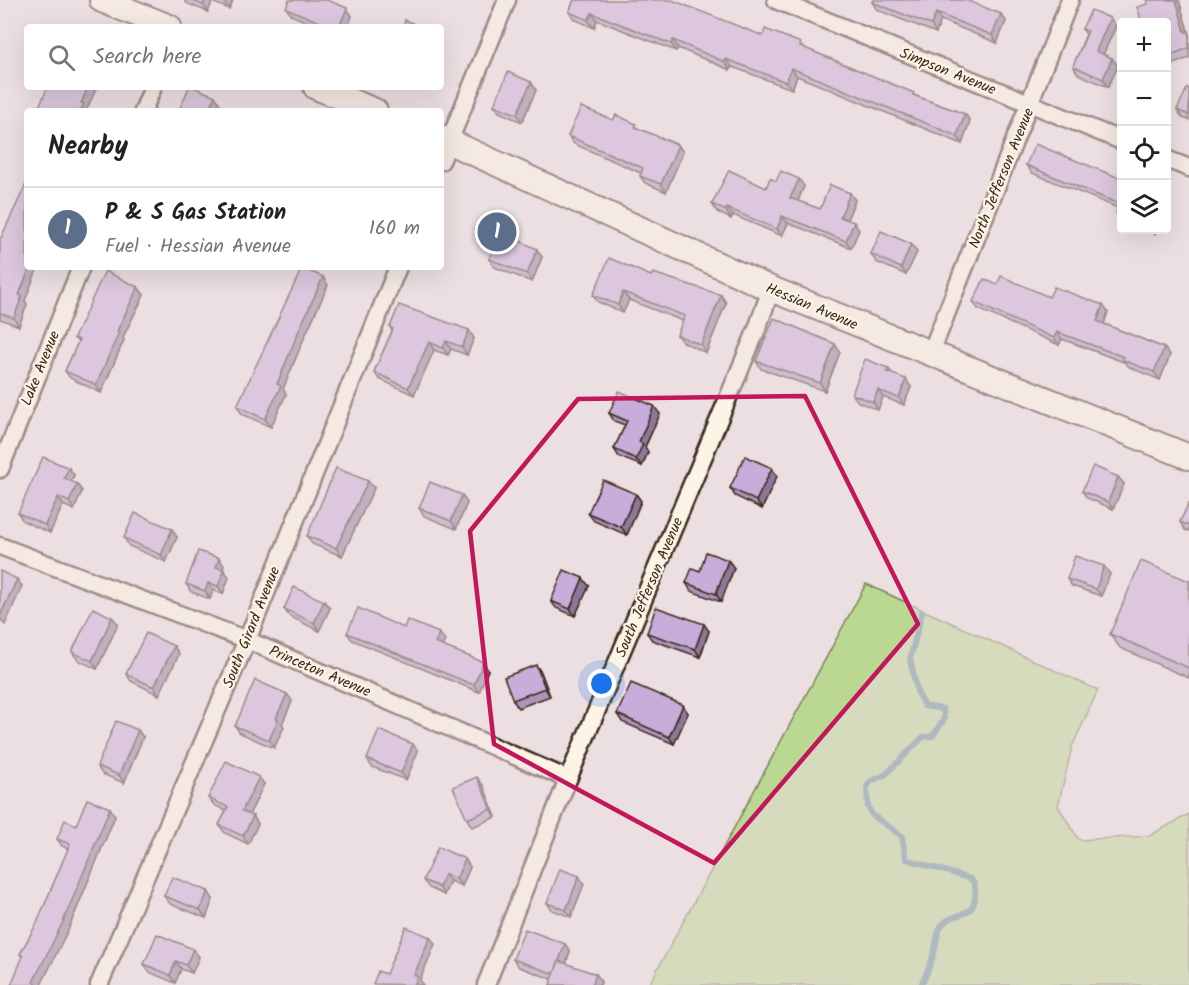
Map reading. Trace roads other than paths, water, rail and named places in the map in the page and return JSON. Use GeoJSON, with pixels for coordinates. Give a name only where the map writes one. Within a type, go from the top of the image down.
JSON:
{"type":"FeatureCollection","features":[{"type":"Feature","properties":{"kind":"main road"},"geometry":{"type":"LineString","coordinates":[[102,0],[162,24]]}},
{"type":"Feature","properties":{"kind":"main road"},"geometry":{"type":"LineString","coordinates":[[323,90],[368,108]]}},
{"type":"Feature","properties":{"kind":"main road","name":"Hessian Avenue"},"geometry":{"type":"LineString","coordinates":[[444,147],[771,289],[930,355],[1189,457]]}},
{"type":"Feature","properties":{"kind":"street"},"geometry":{"type":"LineString","coordinates":[[444,147],[507,0]]}},
{"type":"Feature","properties":{"kind":"street","name":"Simpson Avenue"},"geometry":{"type":"LineString","coordinates":[[776,0],[1117,139]]}},
{"type":"Feature","properties":{"kind":"street","name":"North Jefferson Avenue"},"geometry":{"type":"LineString","coordinates":[[930,355],[1070,0]]}},
{"type":"Feature","properties":{"kind":"street"},"geometry":{"type":"LineString","coordinates":[[144,108],[152,90]]}},
{"type":"Feature","properties":{"kind":"street"},"geometry":{"type":"LineString","coordinates":[[1171,161],[1189,168]]}},
{"type":"Feature","properties":{"kind":"street","name":"Lake Avenue"},"geometry":{"type":"LineString","coordinates":[[0,469],[80,270]]}},
{"type":"Feature","properties":{"kind":"street","name":"South Girard Avenue"},"geometry":{"type":"LineString","coordinates":[[99,985],[247,640],[397,270]]}},
{"type":"Feature","properties":{"kind":"street","name":"South Jefferson Avenue"},"geometry":{"type":"LineString","coordinates":[[486,985],[568,779],[753,340],[771,289]]}},
{"type":"Feature","properties":{"kind":"street","name":"Princeton Avenue"},"geometry":{"type":"LineString","coordinates":[[0,546],[247,640],[568,779]]}},
{"type":"Feature","properties":{"kind":"waterway"},"geometry":{"type":"LineString","coordinates":[[921,985],[933,955],[940,928],[949,919],[971,909],[974,904],[975,887],[971,879],[906,859],[902,836],[872,815],[868,807],[867,787],[871,781],[885,775],[923,737],[933,736],[944,719],[943,709],[924,706],[917,691],[910,659],[922,612]]}},
{"type":"Feature","properties":{"kind":"place","name":"P & S Gas Station"},"geometry":{"type":"Point","coordinates":[497,232]}}]}
